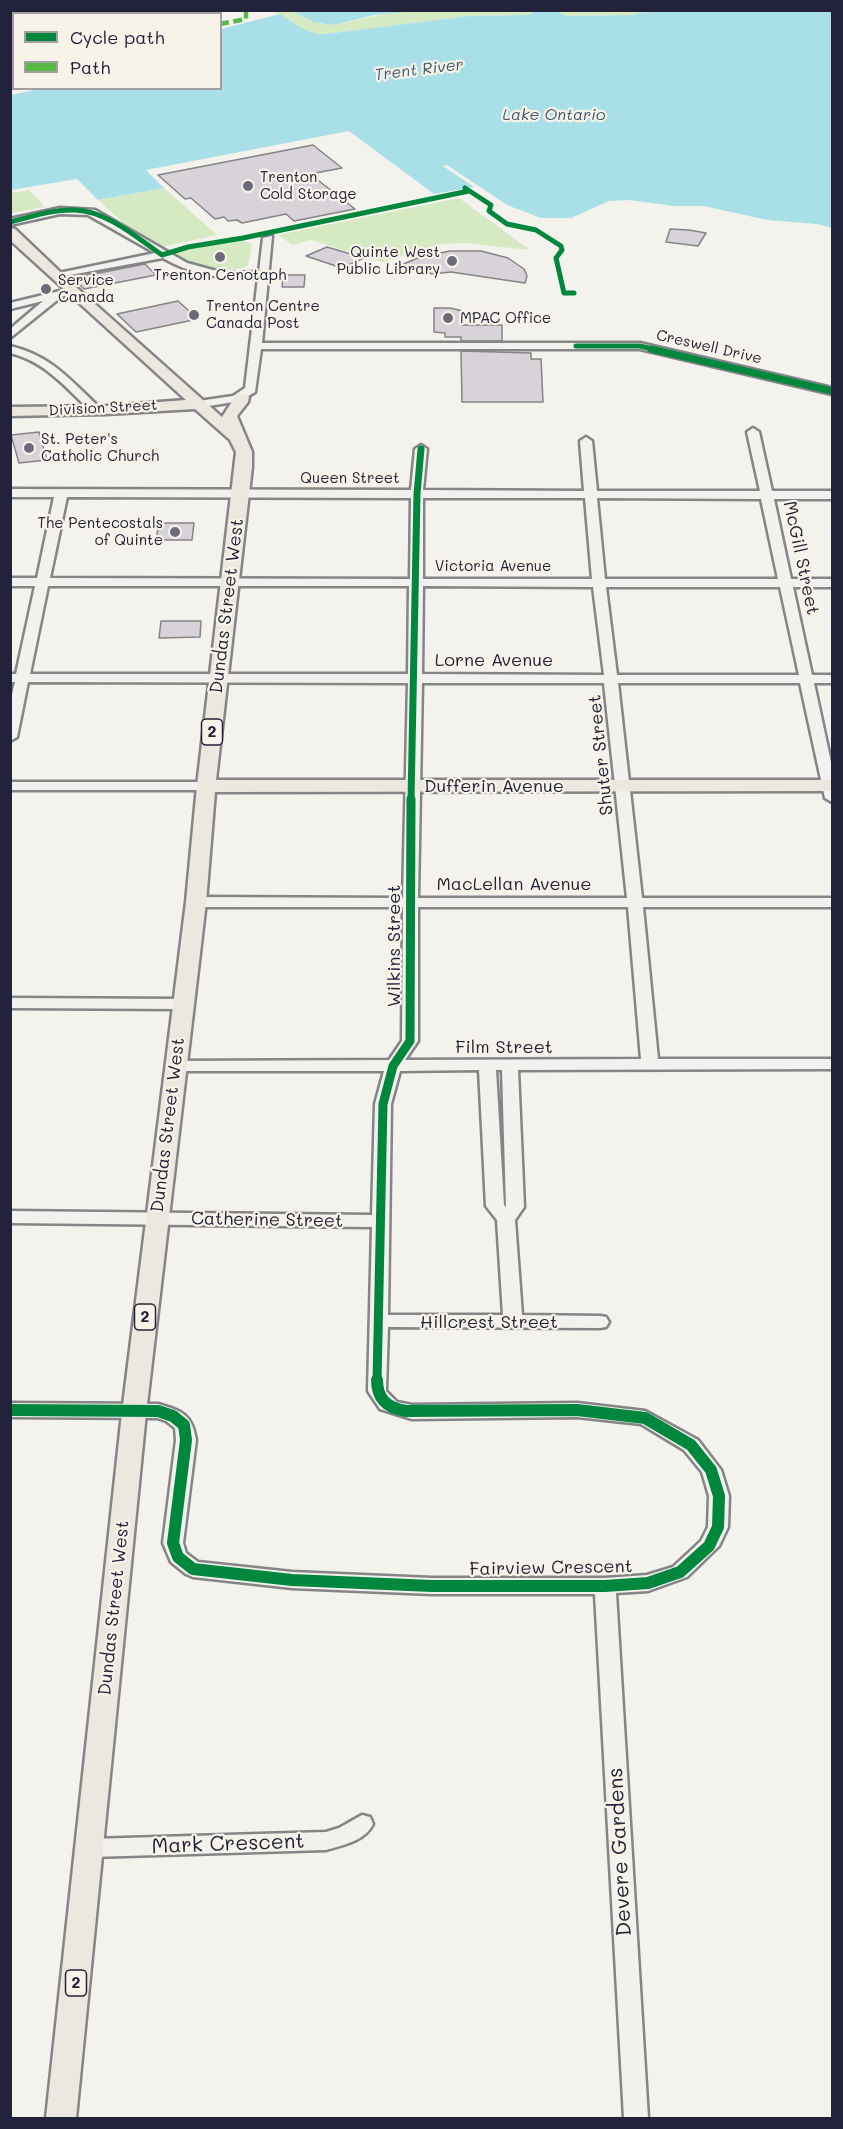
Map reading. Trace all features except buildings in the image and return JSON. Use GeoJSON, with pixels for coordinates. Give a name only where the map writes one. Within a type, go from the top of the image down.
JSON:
{"type":"FeatureCollection","features":[{"type":"Feature","properties":{"kind":"main road"},"geometry":{"type":"LineString","coordinates":[[10,232],[196,404],[237,438]]}},
{"type":"Feature","properties":{"kind":"main road","name":"Dundas Street West"},"geometry":{"type":"LineString","coordinates":[[61,2118],[134,1413],[196,902],[206,786],[240,494],[244,452],[229,415],[241,402],[242,397]]}},
{"type":"Feature","properties":{"kind":"main road","name":"Division Street"},"geometry":{"type":"LineString","coordinates":[[10,412],[196,404]]}},
{"type":"Feature","properties":{"kind":"main road"},"geometry":{"type":"LineString","coordinates":[[116,409],[178,413],[215,419]]}},
{"type":"Feature","properties":{"kind":"main road","name":"Dufferin Avenue"},"geometry":{"type":"LineString","coordinates":[[206,786],[624,786],[832,790]]}},
{"type":"Feature","properties":{"kind":"street"},"geometry":{"type":"LineString","coordinates":[[10,222],[58,211],[91,212],[162,255],[183,265],[224,276],[263,280]]}},
{"type":"Feature","properties":{"kind":"street"},"geometry":{"type":"LineString","coordinates":[[196,404],[242,397],[251,390],[268,238]]}},
{"type":"Feature","properties":{"kind":"street"},"geometry":{"type":"LineString","coordinates":[[58,276],[162,255]]}},
{"type":"Feature","properties":{"kind":"street"},"geometry":{"type":"LineString","coordinates":[[10,306],[72,291]]}},
{"type":"Feature","properties":{"kind":"street"},"geometry":{"type":"LineString","coordinates":[[10,334],[56,296]]}},
{"type":"Feature","properties":{"kind":"street","name":"Creswell Drive"},"geometry":{"type":"LineString","coordinates":[[257,346],[640,346],[832,391]]}},
{"type":"Feature","properties":{"kind":"street"},"geometry":{"type":"LineString","coordinates":[[10,349],[26,351],[47,362],[96,410]]}},
{"type":"Feature","properties":{"kind":"street","name":"McGill Street"},"geometry":{"type":"LineString","coordinates":[[753,432],[832,790]]}},
{"type":"Feature","properties":{"kind":"street","name":"Shuter Street"},"geometry":{"type":"LineString","coordinates":[[586,441],[599,582],[624,786],[650,1066]]}},
{"type":"Feature","properties":{"kind":"street","name":"Wilkins Street"},"geometry":{"type":"LineString","coordinates":[[412,1412],[395,1410],[384,1405],[377,1391],[383,1104],[393,1065],[410,1041],[411,786],[417,494],[421,449]]}},
{"type":"Feature","properties":{"kind":"street","name":"Queen Street"},"geometry":{"type":"LineString","coordinates":[[10,493],[832,495]]}},
{"type":"Feature","properties":{"kind":"street"},"geometry":{"type":"LineString","coordinates":[[10,737],[16,678],[42,582],[61,494]]}},
{"type":"Feature","properties":{"kind":"street","name":"Victoria Avenue"},"geometry":{"type":"LineString","coordinates":[[10,582],[832,583]]}},
{"type":"Feature","properties":{"kind":"street","name":"Lorne Avenue"},"geometry":{"type":"LineString","coordinates":[[16,678],[832,679]]}},
{"type":"Feature","properties":{"kind":"street","name":"Dufferin Avenue"},"geometry":{"type":"LineString","coordinates":[[10,786],[206,786]]}},
{"type":"Feature","properties":{"kind":"street","name":"MacLellan Avenue"},"geometry":{"type":"LineString","coordinates":[[196,902],[832,903]]}},
{"type":"Feature","properties":{"kind":"street"},"geometry":{"type":"LineString","coordinates":[[10,1003],[182,1004]]}},
{"type":"Feature","properties":{"kind":"street","name":"Film Street"},"geometry":{"type":"LineString","coordinates":[[175,1066],[832,1064]]}},
{"type":"Feature","properties":{"kind":"street"},"geometry":{"type":"LineString","coordinates":[[487,1066],[495,1206],[506,1219],[513,1322]]}},
{"type":"Feature","properties":{"kind":"street"},"geometry":{"type":"LineString","coordinates":[[506,1219],[515,1207],[510,1066]]}},
{"type":"Feature","properties":{"kind":"street","name":"Catherine Street"},"geometry":{"type":"LineString","coordinates":[[10,1217],[379,1221]]}},
{"type":"Feature","properties":{"kind":"street","name":"Hillcrest Street"},"geometry":{"type":"LineString","coordinates":[[378,1321],[600,1322]]}},
{"type":"Feature","properties":{"kind":"street"},"geometry":{"type":"LineString","coordinates":[[10,1410],[134,1413]]}},
{"type":"Feature","properties":{"kind":"street","name":"Fairview Crescent"},"geometry":{"type":"LineString","coordinates":[[134,1413],[158,1412],[173,1416],[184,1425],[186,1440],[173,1543],[178,1557],[193,1569],[291,1580],[409,1585],[605,1586],[648,1583],[680,1572],[709,1546],[718,1527],[718,1496],[711,1470],[690,1445],[645,1418],[577,1410],[412,1412]]}},
{"type":"Feature","properties":{"kind":"street","name":"Devere Gardens"},"geometry":{"type":"LineString","coordinates":[[605,1586],[636,2118]]}},
{"type":"Feature","properties":{"kind":"street","name":"Mark Crescent"},"geometry":{"type":"LineString","coordinates":[[90,1848],[326,1841],[346,1835],[362,1824]]}},
{"type":"Feature","properties":{"kind":"green space"},"geometry":{"type":"Polygon","coordinates":[[[532,10],[532,14],[526,15],[469,16],[326,34],[305,29],[274,11],[293,11],[313,22],[333,25],[395,12],[532,10]]]}},
{"type":"Feature","properties":{"kind":"green space"},"geometry":{"type":"Polygon","coordinates":[[[555,11],[658,11],[631,15],[566,16],[555,11]]]}},
{"type":"Feature","properties":{"kind":"green space"},"geometry":{"type":"Polygon","coordinates":[[[164,188],[217,235],[153,249],[98,200],[164,188]]]}},
{"type":"Feature","properties":{"kind":"green space"},"geometry":{"type":"Polygon","coordinates":[[[29,190],[45,207],[11,213],[11,193],[29,190]]]}},
{"type":"Feature","properties":{"kind":"green space"},"geometry":{"type":"Polygon","coordinates":[[[459,198],[530,250],[465,243],[440,244],[382,262],[311,240],[293,245],[278,235],[459,198]]]}},
{"type":"Feature","properties":{"kind":"green space","name":"Trenton Cenotaph"},"geometry":{"type":"Polygon","coordinates":[[[235,238],[252,244],[248,266],[239,269],[209,268],[172,255],[172,252],[235,238]]]}},
{"type":"Feature","properties":{"kind":"water","name":"Lake Ontario"},"geometry":{"type":"Polygon","coordinates":[[[658,10],[832,11],[832,228],[817,224],[767,220],[704,206],[674,206],[629,200],[609,201],[571,218],[541,218],[507,205],[447,165],[443,166],[474,187],[434,194],[349,131],[146,170],[164,188],[98,200],[77,179],[11,190],[11,95],[35,90],[222,90],[222,29],[280,14],[307,30],[326,34],[469,16],[532,14],[532,11],[555,11],[566,16],[631,15],[658,10]]]}},
{"type":"Feature","properties":{"kind":"water"},"geometry":{"type":"Polygon","coordinates":[[[293,11],[416,11],[375,15],[333,25],[313,22],[293,11]]]}},
{"type":"Feature","properties":{"kind":"marked path"},"geometry":{"type":"LineString","coordinates":[[222,24],[246,19],[246,10]]}},
{"type":"Feature","properties":{"kind":"cycle path"},"geometry":{"type":"LineString","coordinates":[[465,188],[491,205],[489,211],[507,224],[536,230],[561,246],[562,250],[556,258],[564,293],[574,293]]}},
{"type":"Feature","properties":{"kind":"cycle path"},"geometry":{"type":"LineString","coordinates":[[10,222],[59,211],[85,211],[120,227],[162,255],[188,247],[243,238],[469,191]]}},
{"type":"Feature","properties":{"kind":"cycle path"},"geometry":{"type":"LineString","coordinates":[[576,346],[640,346],[832,391]]}},
{"type":"Feature","properties":{"kind":"cycle path"},"geometry":{"type":"LineString","coordinates":[[10,1410],[158,1411],[173,1416],[184,1425],[186,1440],[173,1543],[178,1557],[193,1569],[292,1580],[432,1586],[605,1586],[648,1583],[680,1572],[709,1546],[718,1527],[719,1496],[711,1470],[691,1445],[645,1418],[577,1410],[412,1412],[387,1405],[377,1391],[383,1104],[393,1066],[410,1041],[411,786],[417,494],[421,449]]}},
{"type":"Feature","properties":{"kind":"place","name":"Trenton Cold Storage"},"geometry":{"type":"Point","coordinates":[248,186]}},
{"type":"Feature","properties":{"kind":"place","name":"Trenton Cenotaph"},"geometry":{"type":"Point","coordinates":[220,257]}},
{"type":"Feature","properties":{"kind":"place","name":"Quinte West Public Library"},"geometry":{"type":"Point","coordinates":[452,261]}},
{"type":"Feature","properties":{"kind":"place","name":"Service Canada"},"geometry":{"type":"Point","coordinates":[46,289]}},
{"type":"Feature","properties":{"kind":"place","name":"Trenton Centre Canada Post"},"geometry":{"type":"Point","coordinates":[194,315]}},
{"type":"Feature","properties":{"kind":"place","name":"MPAC Office"},"geometry":{"type":"Point","coordinates":[448,318]}},
{"type":"Feature","properties":{"kind":"place","name":"St. Peter's Catholic Church"},"geometry":{"type":"Point","coordinates":[29,448]}},
{"type":"Feature","properties":{"kind":"place","name":"The Pentecostals of Quinte"},"geometry":{"type":"Point","coordinates":[175,532]}},
{"type":"Feature","properties":{"kind":"water label","name":"Trent River"},"geometry":{"type":"Point","coordinates":[419,70]}}]}
